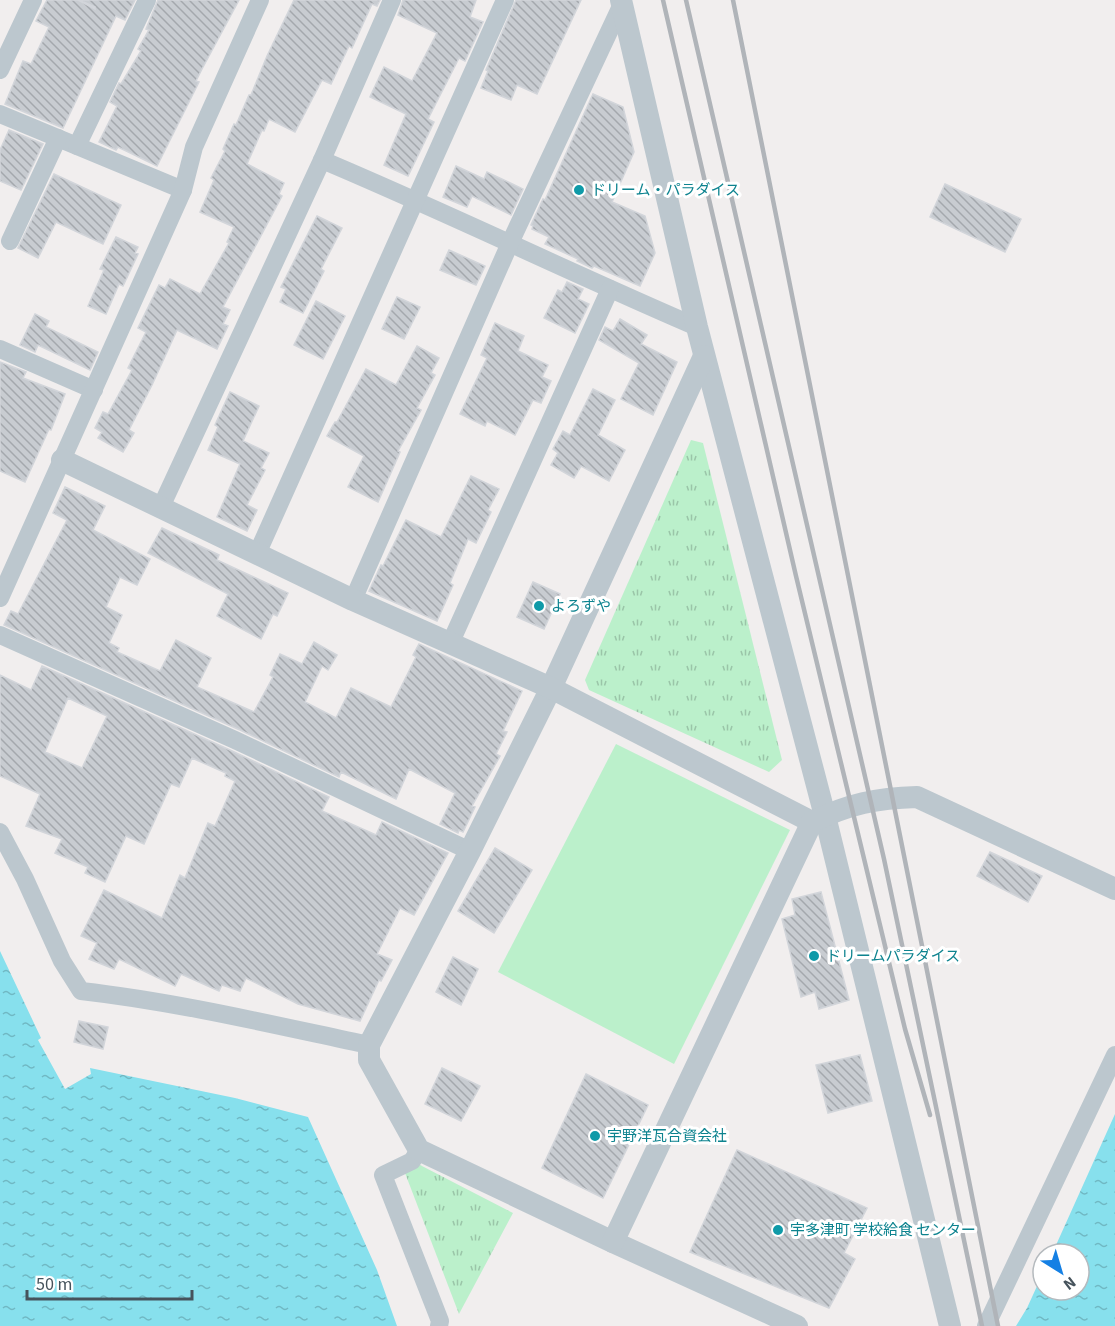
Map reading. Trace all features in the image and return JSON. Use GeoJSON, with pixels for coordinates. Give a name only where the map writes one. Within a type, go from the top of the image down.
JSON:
{"type":"FeatureCollection","features":[{"type":"Feature","properties":{"kind":"street"},"geometry":{"type":"LineString","coordinates":[[0,70],[33,0]]}},
{"type":"Feature","properties":{"kind":"street"},"geometry":{"type":"LineString","coordinates":[[78,146],[147,0]]}},
{"type":"Feature","properties":{"kind":"street"},"geometry":{"type":"LineString","coordinates":[[0,598],[183,190],[194,147],[260,0]]}},
{"type":"Feature","properties":{"kind":"street"},"geometry":{"type":"LineString","coordinates":[[161,507],[322,160],[392,0]]}},
{"type":"Feature","properties":{"kind":"street"},"geometry":{"type":"LineString","coordinates":[[257,554],[505,0]]}},
{"type":"Feature","properties":{"kind":"street"},"geometry":{"type":"LineString","coordinates":[[353,600],[510,243],[621,2]]}},
{"type":"Feature","properties":{"kind":"street"},"geometry":{"type":"LineString","coordinates":[[621,2],[704,356],[819,819],[950,1326]]}},
{"type":"Feature","properties":{"kind":"street"},"geometry":{"type":"LineString","coordinates":[[0,114],[183,190]]}},
{"type":"Feature","properties":{"kind":"street"},"geometry":{"type":"LineString","coordinates":[[10,241],[58,138]]}},
{"type":"Feature","properties":{"kind":"street"},"geometry":{"type":"LineString","coordinates":[[322,160],[415,199],[697,327]]}},
{"type":"Feature","properties":{"kind":"street"},"geometry":{"type":"LineString","coordinates":[[450,644],[610,289]]}},
{"type":"Feature","properties":{"kind":"street"},"geometry":{"type":"LineString","coordinates":[[0,349],[94,390]]}},
{"type":"Feature","properties":{"kind":"street"},"geometry":{"type":"LineString","coordinates":[[704,356],[551,688],[470,851],[369,1045],[369,1060],[419,1150],[797,1326]]}},
{"type":"Feature","properties":{"kind":"street"},"geometry":{"type":"LineString","coordinates":[[62,460],[353,600],[551,688],[819,819]]}},
{"type":"Feature","properties":{"kind":"street"},"geometry":{"type":"LineString","coordinates":[[0,635],[235,740],[470,851]]}},
{"type":"Feature","properties":{"kind":"street"},"geometry":{"type":"LineString","coordinates":[[613,1242],[819,819],[853,805],[886,798],[917,797],[1115,889]]}},
{"type":"Feature","properties":{"kind":"street"},"geometry":{"type":"LineString","coordinates":[[0,832],[25,879],[62,961],[81,992],[114,995],[237,1017],[369,1045]]}},
{"type":"Feature","properties":{"kind":"street"},"geometry":{"type":"LineString","coordinates":[[986,1326],[1115,1055]]}},
{"type":"Feature","properties":{"kind":"street"},"geometry":{"type":"LineString","coordinates":[[419,1150],[412,1161],[383,1175],[440,1321],[439,1326]]}},
{"type":"Feature","properties":{"kind":"green space"},"geometry":{"type":"Polygon","coordinates":[[[691,440],[703,443],[782,760],[769,772],[589,690],[585,680],[691,440]]]}},
{"type":"Feature","properties":{"kind":"green space"},"geometry":{"type":"Polygon","coordinates":[[[616,744],[790,830],[674,1064],[498,972],[616,744]]]}},
{"type":"Feature","properties":{"kind":"green space"},"geometry":{"type":"Polygon","coordinates":[[[420,1165],[513,1213],[459,1314],[405,1173],[420,1165]]]}},
{"type":"Feature","properties":{"kind":"water"},"geometry":{"type":"Polygon","coordinates":[[[0,951],[41,1038],[38,1040],[65,1089],[91,1074],[90,1068],[235,1098],[308,1117],[377,1270],[397,1326],[0,1326],[0,951]]]}},
{"type":"Feature","properties":{"kind":"water"},"geometry":{"type":"Polygon","coordinates":[[[1115,1114],[1115,1326],[1016,1326],[1031,1299],[1031,1302],[1091,1302],[1091,1242],[1057,1242],[1115,1114]]]}},
{"type":"Feature","properties":{"kind":"building"},"geometry":{"type":"Polygon","coordinates":[[[47,0],[78,0],[95,9],[79,0],[135,0],[125,20],[116,16],[63,128],[5,104],[23,61],[31,64],[49,27],[36,21],[47,0]]]}},
{"type":"Feature","properties":{"kind":"building"},"geometry":{"type":"Polygon","coordinates":[[[158,0],[239,0],[196,81],[199,82],[157,166],[118,147],[116,150],[99,142],[117,106],[110,102],[119,83],[121,84],[141,51],[138,49],[149,30],[146,29],[158,0]]]}},
{"type":"Feature","properties":{"kind":"building"},"geometry":{"type":"Polygon","coordinates":[[[294,0],[380,0],[377,6],[372,4],[352,48],[349,46],[331,84],[322,80],[295,132],[269,119],[264,131],[262,130],[247,164],[284,183],[279,194],[282,196],[223,307],[230,310],[223,324],[228,326],[217,349],[177,330],[129,430],[134,433],[123,452],[98,438],[102,432],[95,428],[103,412],[108,414],[132,370],[128,368],[146,332],[138,328],[159,285],[165,288],[170,279],[200,294],[229,243],[227,242],[234,227],[200,212],[214,180],[211,178],[225,151],[223,149],[234,124],[236,125],[251,95],[294,0]]]}},
{"type":"Feature","properties":{"kind":"building"},"geometry":{"type":"Polygon","coordinates":[[[403,0],[476,0],[470,17],[483,22],[465,61],[459,58],[428,119],[434,122],[408,176],[384,165],[406,114],[370,97],[384,67],[412,81],[437,33],[398,15],[403,0]]]}},
{"type":"Feature","properties":{"kind":"building"},"geometry":{"type":"Polygon","coordinates":[[[516,0],[581,0],[537,94],[517,85],[511,100],[481,88],[488,71],[486,70],[516,0]]]}},
{"type":"Feature","properties":{"kind":"building","name":"ドリーム・パラダイス"},"geometry":{"type":"Polygon","coordinates":[[[593,94],[623,107],[634,152],[612,202],[645,216],[655,253],[640,286],[594,266],[592,268],[545,244],[549,237],[532,229],[531,225],[543,199],[545,200],[593,94]]]}},
{"type":"Feature","properties":{"kind":"building"},"geometry":{"type":"Polygon","coordinates":[[[9,130],[43,144],[21,190],[0,181],[0,150],[9,130]]]}},
{"type":"Feature","properties":{"kind":"building"},"geometry":{"type":"Polygon","coordinates":[[[456,166],[484,179],[487,172],[523,189],[511,215],[472,196],[467,207],[443,197],[456,166]]]}},
{"type":"Feature","properties":{"kind":"building"},"geometry":{"type":"Polygon","coordinates":[[[54,174],[121,205],[103,244],[56,222],[38,258],[18,248],[54,174]]]}},
{"type":"Feature","properties":{"kind":"building"},"geometry":{"type":"Polygon","coordinates":[[[945,184],[1021,219],[1005,252],[930,217],[945,184]]]}},
{"type":"Feature","properties":{"kind":"building"},"geometry":{"type":"Polygon","coordinates":[[[317,216],[342,228],[321,269],[324,271],[303,313],[280,302],[286,289],[281,287],[317,216]]]}},
{"type":"Feature","properties":{"kind":"building"},"geometry":{"type":"Polygon","coordinates":[[[116,237],[138,247],[135,253],[138,254],[123,286],[119,284],[106,314],[88,306],[104,270],[100,269],[116,237]]]}},
{"type":"Feature","properties":{"kind":"building"},"geometry":{"type":"Polygon","coordinates":[[[449,250],[485,266],[476,285],[440,270],[449,250]]]}},
{"type":"Feature","properties":{"kind":"building"},"geometry":{"type":"Polygon","coordinates":[[[567,282],[583,289],[578,299],[589,304],[575,333],[544,318],[558,290],[562,292],[567,282]]]}},
{"type":"Feature","properties":{"kind":"building"},"geometry":{"type":"Polygon","coordinates":[[[397,297],[420,307],[404,339],[382,329],[397,297]]]}},
{"type":"Feature","properties":{"kind":"building"},"geometry":{"type":"Polygon","coordinates":[[[316,301],[345,316],[323,359],[294,345],[316,301]]]}},
{"type":"Feature","properties":{"kind":"building"},"geometry":{"type":"Polygon","coordinates":[[[35,314],[49,321],[46,327],[98,352],[90,370],[38,345],[35,352],[20,345],[35,314]]]}},
{"type":"Feature","properties":{"kind":"building"},"geometry":{"type":"Polygon","coordinates":[[[620,319],[647,335],[641,344],[677,362],[653,415],[621,399],[639,363],[599,340],[605,327],[613,331],[620,319]]]}},
{"type":"Feature","properties":{"kind":"building"},"geometry":{"type":"Polygon","coordinates":[[[495,323],[524,336],[518,351],[548,365],[542,377],[551,381],[541,403],[533,400],[515,435],[487,421],[485,426],[460,414],[487,358],[481,355],[495,323]]]}},
{"type":"Feature","properties":{"kind":"building"},"geometry":{"type":"Polygon","coordinates":[[[417,346],[439,358],[431,373],[435,375],[417,408],[421,410],[398,451],[400,452],[378,502],[348,487],[364,456],[327,436],[366,369],[396,385],[417,346]]]}},
{"type":"Feature","properties":{"kind":"building"},"geometry":{"type":"Polygon","coordinates":[[[0,362],[26,372],[23,378],[65,394],[51,430],[49,429],[25,482],[0,471],[0,362]]]}},
{"type":"Feature","properties":{"kind":"building"},"geometry":{"type":"Polygon","coordinates":[[[593,389],[615,400],[598,435],[625,450],[609,481],[581,466],[574,478],[551,465],[558,453],[553,449],[563,431],[570,435],[593,389]]]}},
{"type":"Feature","properties":{"kind":"building"},"geometry":{"type":"Polygon","coordinates":[[[230,392],[259,406],[243,441],[269,453],[261,468],[265,470],[247,505],[257,510],[247,531],[217,517],[240,464],[208,450],[218,427],[215,425],[230,392]]]}},
{"type":"Feature","properties":{"kind":"building"},"geometry":{"type":"Polygon","coordinates":[[[471,476],[499,489],[488,510],[491,512],[476,543],[468,539],[450,583],[453,585],[437,621],[369,591],[406,520],[441,537],[471,476]]]}},
{"type":"Feature","properties":{"kind":"building"},"geometry":{"type":"Polygon","coordinates":[[[65,487],[105,506],[93,530],[150,559],[137,585],[120,577],[106,607],[122,615],[109,643],[119,648],[117,652],[160,671],[176,640],[211,658],[197,687],[254,712],[273,677],[270,675],[280,654],[302,664],[314,642],[337,655],[328,670],[322,666],[305,702],[336,718],[351,688],[391,707],[416,657],[413,655],[419,644],[522,691],[503,731],[507,732],[496,754],[500,756],[472,806],[475,807],[463,832],[459,830],[458,833],[440,824],[455,793],[409,769],[396,799],[341,772],[339,777],[240,730],[4,625],[11,611],[18,614],[67,520],[53,513],[65,487]]]}},
{"type":"Feature","properties":{"kind":"building"},"geometry":{"type":"Polygon","coordinates":[[[162,528],[219,555],[217,560],[288,593],[277,616],[273,614],[261,639],[217,616],[228,594],[148,553],[162,528]]]}},
{"type":"Feature","properties":{"kind":"building","name":"よろずや"},"geometry":{"type":"Polygon","coordinates":[[[533,582],[560,594],[544,629],[517,617],[533,582]]]}},
{"type":"Feature","properties":{"kind":"building"},"geometry":{"type":"Polygon","coordinates":[[[42,666],[329,797],[322,811],[376,835],[382,822],[448,853],[414,915],[400,908],[377,954],[392,960],[381,981],[379,980],[360,1021],[298,1004],[246,978],[240,991],[222,985],[219,991],[181,974],[175,986],[119,959],[114,969],[89,959],[97,943],[81,936],[104,890],[162,918],[180,875],[185,878],[208,823],[215,826],[235,781],[225,776],[226,773],[192,758],[179,787],[171,784],[144,844],[126,836],[105,882],[85,873],[88,867],[55,853],[62,839],[26,826],[40,794],[0,776],[0,675],[31,690],[42,666]],[[68,698],[45,752],[82,768],[107,716],[68,698]]]}},
{"type":"Feature","properties":{"kind":"building"},"geometry":{"type":"Polygon","coordinates":[[[495,848],[532,870],[494,933],[458,911],[495,848]]]}},
{"type":"Feature","properties":{"kind":"building"},"geometry":{"type":"Polygon","coordinates":[[[990,852],[1042,876],[1028,902],[977,876],[990,852]]]}},
{"type":"Feature","properties":{"kind":"building","name":"ドリームパラダイス"},"geometry":{"type":"Polygon","coordinates":[[[821,892],[849,1000],[819,1009],[815,992],[801,997],[782,919],[795,915],[792,899],[821,892]]]}},
{"type":"Feature","properties":{"kind":"building"},"geometry":{"type":"Polygon","coordinates":[[[453,957],[478,969],[461,1005],[436,992],[453,957]]]}},
{"type":"Feature","properties":{"kind":"building"},"geometry":{"type":"Polygon","coordinates":[[[79,1021],[108,1027],[103,1049],[74,1042],[79,1021]]]}},
{"type":"Feature","properties":{"kind":"building"},"geometry":{"type":"Polygon","coordinates":[[[860,1055],[872,1101],[828,1113],[816,1065],[860,1055]]]}},
{"type":"Feature","properties":{"kind":"building"},"geometry":{"type":"Polygon","coordinates":[[[442,1068],[480,1086],[461,1121],[425,1104],[442,1068]]]}},
{"type":"Feature","properties":{"kind":"building","name":"宇野洋瓦合資会社"},"geometry":{"type":"Polygon","coordinates":[[[586,1074],[648,1105],[603,1198],[542,1168],[586,1074]]]}},
{"type":"Feature","properties":{"kind":"building","name":"宇多津町 学校給食 センター"},"geometry":{"type":"Polygon","coordinates":[[[737,1150],[867,1208],[844,1253],[855,1259],[829,1308],[690,1252],[737,1150]]]}},
{"type":"Feature","properties":{"kind":"railway"},"geometry":{"type":"LineString","coordinates":[[663,0],[796,576],[905,1029],[930,1115]]}},
{"type":"Feature","properties":{"kind":"railway"},"geometry":{"type":"LineString","coordinates":[[686,0],[884,859],[982,1326]]}},
{"type":"Feature","properties":{"kind":"railway"},"geometry":{"type":"LineString","coordinates":[[733,0],[998,1326]]}},
{"type":"Feature","properties":{"kind":"place","name":"ドリーム・パラダイス"},"geometry":{"type":"Point","coordinates":[579,190]}},
{"type":"Feature","properties":{"kind":"place","name":"よろずや"},"geometry":{"type":"Point","coordinates":[539,606]}},
{"type":"Feature","properties":{"kind":"place","name":"ドリームパラダイス"},"geometry":{"type":"Point","coordinates":[814,956]}},
{"type":"Feature","properties":{"kind":"place","name":"宇野洋瓦合資会社"},"geometry":{"type":"Point","coordinates":[595,1136]}},
{"type":"Feature","properties":{"kind":"place","name":"宇多津町 学校給食 センター"},"geometry":{"type":"Point","coordinates":[778,1230]}}]}
